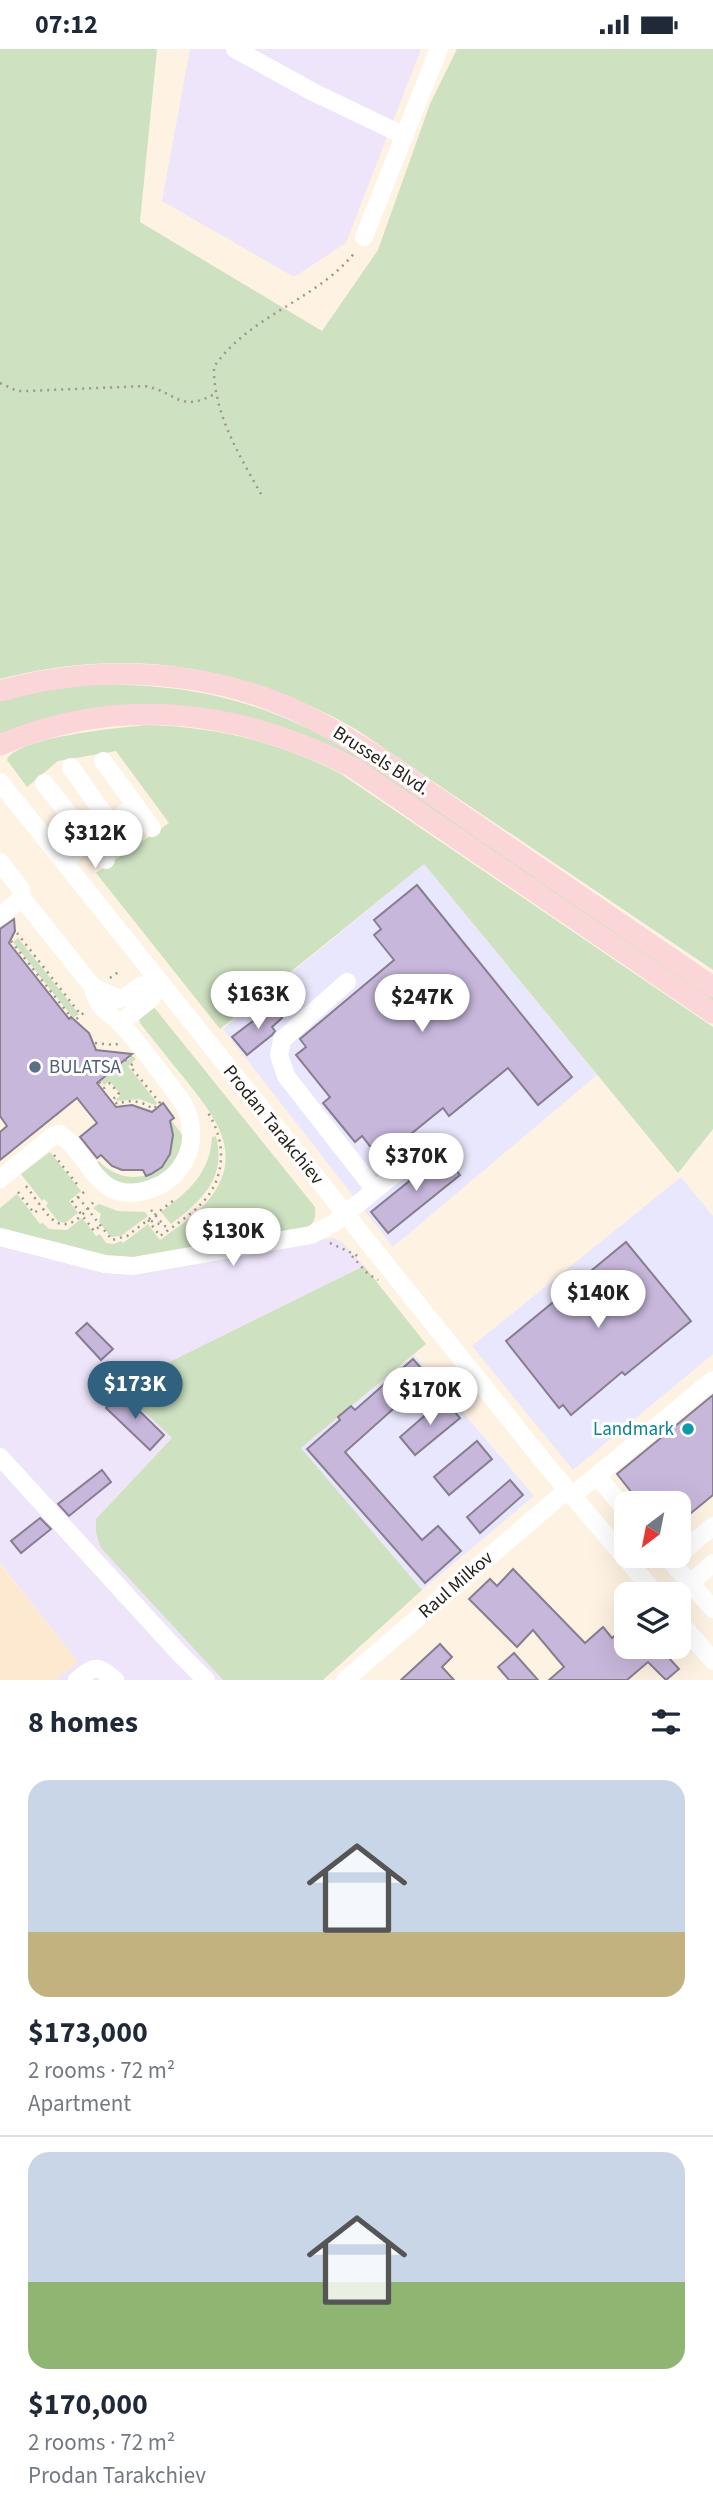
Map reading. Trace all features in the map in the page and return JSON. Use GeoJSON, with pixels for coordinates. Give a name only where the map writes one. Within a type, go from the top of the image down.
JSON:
{"type":"FeatureCollection","features":[{"type":"Feature","properties":{"kind":"main road","name":"Brussels Blvd."},"geometry":{"type":"LineString","coordinates":[[0,691],[66,677],[135,674],[183,678],[218,685],[288,707],[340,734],[411,780],[713,987]]}},
{"type":"Feature","properties":{"kind":"main road","name":"Brussels Blvd."},"geometry":{"type":"LineString","coordinates":[[0,745],[81,720],[149,714],[220,720],[262,729],[300,742],[354,768],[713,1013]]}},
{"type":"Feature","properties":{"kind":"street"},"geometry":{"type":"LineString","coordinates":[[235,49],[336,104],[405,136]]}},
{"type":"Feature","properties":{"kind":"street"},"geometry":{"type":"LineString","coordinates":[[364,237],[439,49]]}},
{"type":"Feature","properties":{"kind":"street"},"geometry":{"type":"LineString","coordinates":[[103,761],[152,828]]}},
{"type":"Feature","properties":{"kind":"street"},"geometry":{"type":"LineString","coordinates":[[71,768],[126,846]]}},
{"type":"Feature","properties":{"kind":"street","name":"Prodan Tarakchiev"},"geometry":{"type":"LineString","coordinates":[[0,782],[345,1215],[570,1493],[646,1582]]}},
{"type":"Feature","properties":{"kind":"street"},"geometry":{"type":"LineString","coordinates":[[44,783],[106,860]]}},
{"type":"Feature","properties":{"kind":"street"},"geometry":{"type":"LineString","coordinates":[[63,861],[135,806]]}},
{"type":"Feature","properties":{"kind":"street"},"geometry":{"type":"LineString","coordinates":[[0,862],[20,889],[22,898],[100,984],[119,999],[140,986],[159,982]]}},
{"type":"Feature","properties":{"kind":"street"},"geometry":{"type":"LineString","coordinates":[[0,916],[22,898]]}},
{"type":"Feature","properties":{"kind":"street"},"geometry":{"type":"LineString","coordinates":[[120,1023],[150,999],[159,982]]}},
{"type":"Feature","properties":{"kind":"street"},"geometry":{"type":"LineString","coordinates":[[347,982],[282,1040],[279,1055],[286,1076],[375,1190]]}},
{"type":"Feature","properties":{"kind":"street"},"geometry":{"type":"LineString","coordinates":[[0,1179],[60,1134],[98,1179],[119,1190],[135,1192],[166,1182],[186,1159],[191,1125],[187,1111],[120,1023],[102,1009],[94,996],[100,984]]}},
{"type":"Feature","properties":{"kind":"street"},"geometry":{"type":"LineString","coordinates":[[0,1237],[105,1264],[133,1266],[311,1235],[345,1215],[432,1144]]}},
{"type":"Feature","properties":{"kind":"street","name":"Raul Milkov"},"geometry":{"type":"LineString","coordinates":[[345,1680],[570,1493],[597,1476],[713,1380]]}},
{"type":"Feature","properties":{"kind":"street"},"geometry":{"type":"LineString","coordinates":[[0,1457],[206,1680]]}},
{"type":"Feature","properties":{"kind":"street"},"geometry":{"type":"LineString","coordinates":[[597,1476],[614,1496]]}},
{"type":"Feature","properties":{"kind":"street"},"geometry":{"type":"LineString","coordinates":[[691,1543],[713,1526]]}},
{"type":"Feature","properties":{"kind":"street"},"geometry":{"type":"LineString","coordinates":[[691,1583],[713,1563]]}},
{"type":"Feature","properties":{"kind":"street"},"geometry":{"type":"LineString","coordinates":[[691,1594],[713,1609]]}},
{"type":"Feature","properties":{"kind":"street"},"geometry":{"type":"LineString","coordinates":[[691,1635],[713,1661]]}},
{"type":"Feature","properties":{"kind":"street"},"geometry":{"type":"LineString","coordinates":[[77,1680],[92,1668],[98,1668],[115,1680]]}},
{"type":"Feature","properties":{"kind":"path"},"geometry":{"type":"LineString","coordinates":[[261,494],[230,432],[216,393],[214,367],[220,358],[271,317],[322,285],[343,268],[364,237]]}},
{"type":"Feature","properties":{"kind":"path"},"geometry":{"type":"LineString","coordinates":[[0,383],[17,391],[145,386],[187,404],[204,400],[216,393]]}},
{"type":"Feature","properties":{"kind":"path"},"geometry":{"type":"LineString","coordinates":[[17,933],[81,1015],[76,1019]]}},
{"type":"Feature","properties":{"kind":"path"},"geometry":{"type":"LineString","coordinates":[[10,941],[74,1021],[76,1019],[81,1025]]}},
{"type":"Feature","properties":{"kind":"path"},"geometry":{"type":"LineString","coordinates":[[100,984],[121,970]]}},
{"type":"Feature","properties":{"kind":"path"},"geometry":{"type":"LineString","coordinates":[[95,1043],[125,1044]]}},
{"type":"Feature","properties":{"kind":"path"},"geometry":{"type":"LineString","coordinates":[[99,1082],[104,1088],[110,1083],[119,1094],[113,1099],[117,1104],[138,1102],[153,1109],[160,1103],[130,1066],[137,1058],[134,1053],[114,1070]]}},
{"type":"Feature","properties":{"kind":"path"},"geometry":{"type":"LineString","coordinates":[[148,1220],[160,1236],[202,1203],[216,1180],[221,1163],[221,1143],[215,1123],[208,1113]]}},
{"type":"Feature","properties":{"kind":"path"},"geometry":{"type":"LineString","coordinates":[[50,1149],[80,1188]]}},
{"type":"Feature","properties":{"kind":"path"},"geometry":{"type":"LineString","coordinates":[[26,1186],[53,1222],[60,1226],[68,1225],[88,1210],[95,1200]]}},
{"type":"Feature","properties":{"kind":"path"},"geometry":{"type":"LineString","coordinates":[[18,1192],[34,1213],[42,1207]]}},
{"type":"Feature","properties":{"kind":"path"},"geometry":{"type":"LineString","coordinates":[[84,1192],[72,1202],[94,1231],[100,1226]]}},
{"type":"Feature","properties":{"kind":"path"},"geometry":{"type":"LineString","coordinates":[[26,1203],[34,1197]]}},
{"type":"Feature","properties":{"kind":"path"},"geometry":{"type":"LineString","coordinates":[[78,1197],[110,1239],[116,1240],[127,1236],[174,1200]]}},
{"type":"Feature","properties":{"kind":"path"},"geometry":{"type":"LineString","coordinates":[[151,1210],[164,1226]]}},
{"type":"Feature","properties":{"kind":"path"},"geometry":{"type":"LineString","coordinates":[[148,1220],[170,1229]]}},
{"type":"Feature","properties":{"kind":"path"},"geometry":{"type":"LineString","coordinates":[[328,1243],[358,1256]]}},
{"type":"Feature","properties":{"kind":"path"},"geometry":{"type":"LineString","coordinates":[[350,1253],[368,1274],[378,1280]]}},
{"type":"Feature","properties":{"kind":"shaded area"},"geometry":{"type":"Polygon","coordinates":[[[190,49],[421,49],[346,243],[294,277],[162,201],[190,49]]]}},
{"type":"Feature","properties":{"kind":"shaded area"},"geometry":{"type":"Polygon","coordinates":[[[424,864],[597,1075],[393,1247],[223,1029],[424,864]]]}},
{"type":"Feature","properties":{"kind":"shaded area"},"geometry":{"type":"Polygon","coordinates":[[[681,1177],[713,1216],[713,1354],[573,1470],[472,1346],[681,1177]]]}},
{"type":"Feature","properties":{"kind":"shaded area"},"geometry":{"type":"Polygon","coordinates":[[[333,1238],[342,1242],[364,1266],[120,1387],[172,1438],[96,1519],[223,1680],[56,1680],[78,1662],[0,1563],[0,1246],[112,1274],[124,1274],[333,1238]]]}},
{"type":"Feature","properties":{"kind":"shaded area"},"geometry":{"type":"Polygon","coordinates":[[[414,1355],[534,1496],[422,1590],[301,1448],[414,1355]]]}},
{"type":"Feature","properties":{"kind":"shaded area"},"geometry":{"type":"Polygon","coordinates":[[[0,1564],[78,1662],[56,1680],[0,1680],[0,1564]]]}},
{"type":"Feature","properties":{"kind":"green space"},"geometry":{"type":"Polygon","coordinates":[[[0,49],[157,49],[140,222],[322,331],[378,250],[430,104],[457,49],[713,49],[713,970],[357,730],[271,690],[184,668],[139,663],[47,669],[0,679],[0,49]]]}},
{"type":"Feature","properties":{"kind":"green space"},"geometry":{"type":"Polygon","coordinates":[[[94,684],[164,688],[224,698],[254,706],[314,731],[346,748],[713,997],[713,1002],[416,800],[245,716],[0,735],[0,701],[35,692],[94,684]]]}},
{"type":"Feature","properties":{"kind":"green space"},"geometry":{"type":"Polygon","coordinates":[[[148,725],[199,729],[247,738],[294,753],[341,774],[713,1027],[713,1129],[678,1173],[424,864],[220,1029],[96,873],[169,823],[116,751],[58,761],[27,787],[7,760],[15,752],[29,745],[49,739],[148,725]]]}},
{"type":"Feature","properties":{"kind":"green space"},"geometry":{"type":"Polygon","coordinates":[[[18,938],[79,1014],[73,1018],[13,942],[18,938]]]}},
{"type":"Feature","properties":{"kind":"green space"},"geometry":{"type":"Polygon","coordinates":[[[153,1006],[315,1207],[313,1222],[306,1228],[124,1260],[0,1231],[0,1208],[17,1194],[40,1224],[43,1223],[49,1229],[67,1230],[82,1218],[96,1236],[100,1234],[106,1243],[114,1244],[121,1241],[123,1243],[148,1224],[160,1240],[207,1202],[219,1184],[225,1168],[222,1137],[196,1093],[140,1023],[139,1019],[153,1006]]]}},
{"type":"Feature","properties":{"kind":"green space"},"geometry":{"type":"Polygon","coordinates":[[[133,1056],[136,1059],[128,1066],[157,1103],[155,1105],[139,1099],[117,1101],[121,1095],[110,1081],[104,1085],[100,1080],[133,1056]]]}},
{"type":"Feature","properties":{"kind":"green space"},"geometry":{"type":"Polygon","coordinates":[[[171,1120],[182,1136],[182,1150],[170,1169],[161,1175],[139,1183],[128,1183],[112,1178],[95,1164],[99,1161],[117,1174],[138,1177],[158,1170],[170,1152],[171,1120]]]}},
{"type":"Feature","properties":{"kind":"green space"},"geometry":{"type":"Polygon","coordinates":[[[216,1136],[218,1165],[215,1177],[192,1207],[171,1224],[161,1212],[196,1180],[207,1161],[212,1137],[216,1136]]]}},
{"type":"Feature","properties":{"kind":"green space"},"geometry":{"type":"Polygon","coordinates":[[[50,1152],[81,1191],[69,1201],[78,1213],[65,1223],[58,1221],[46,1206],[48,1203],[44,1199],[42,1201],[21,1174],[50,1152]]]}},
{"type":"Feature","properties":{"kind":"green space"},"geometry":{"type":"Polygon","coordinates":[[[99,1204],[118,1211],[145,1212],[148,1216],[121,1236],[111,1237],[99,1222],[101,1214],[93,1208],[99,1204]]]}},
{"type":"Feature","properties":{"kind":"green space"},"geometry":{"type":"Polygon","coordinates":[[[364,1266],[426,1344],[301,1448],[422,1590],[323,1680],[223,1680],[101,1548],[96,1533],[96,1519],[172,1438],[119,1387],[364,1266]]]}},
{"type":"Feature","properties":{"kind":"building"},"geometry":{"type":"Polygon","coordinates":[[[417,885],[572,1077],[538,1105],[508,1068],[449,1116],[443,1108],[380,1159],[362,1136],[355,1142],[323,1103],[330,1097],[296,1055],[306,1047],[300,1039],[394,960],[374,935],[381,929],[374,920],[417,885]]]}},
{"type":"Feature","properties":{"kind":"building"},"geometry":{"type":"Polygon","coordinates":[[[14,919],[15,931],[9,943],[69,1019],[71,1017],[89,1033],[96,1050],[132,1054],[97,1083],[116,1107],[132,1105],[152,1112],[163,1103],[174,1118],[170,1121],[173,1135],[170,1154],[162,1167],[151,1174],[146,1176],[143,1170],[122,1170],[112,1166],[101,1155],[97,1158],[80,1137],[97,1123],[77,1098],[0,1160],[0,1132],[7,1126],[0,1116],[0,929],[14,919]]]}},
{"type":"Feature","properties":{"kind":"building"},"geometry":{"type":"Polygon","coordinates":[[[273,1006],[282,1018],[272,1027],[275,1031],[272,1035],[247,1055],[232,1037],[273,1006]]]}},
{"type":"Feature","properties":{"kind":"building"},"geometry":{"type":"Polygon","coordinates":[[[443,1154],[460,1175],[388,1233],[371,1212],[443,1154]]]}},
{"type":"Feature","properties":{"kind":"building"},"geometry":{"type":"Polygon","coordinates":[[[626,1242],[691,1321],[625,1375],[622,1372],[571,1415],[563,1405],[559,1408],[506,1341],[626,1242]]]}},
{"type":"Feature","properties":{"kind":"building"},"geometry":{"type":"Polygon","coordinates":[[[87,1323],[113,1349],[101,1360],[76,1333],[87,1323]]]}},
{"type":"Feature","properties":{"kind":"building"},"geometry":{"type":"Polygon","coordinates":[[[413,1359],[429,1377],[345,1452],[422,1540],[438,1526],[461,1551],[425,1583],[307,1449],[340,1420],[338,1417],[351,1406],[355,1410],[413,1359]]]}},
{"type":"Feature","properties":{"kind":"building"},"geometry":{"type":"Polygon","coordinates":[[[121,1393],[164,1435],[150,1450],[106,1408],[121,1393]]]}},
{"type":"Feature","properties":{"kind":"building","name":"Landmark"},"geometry":{"type":"Polygon","coordinates":[[[713,1395],[713,1495],[691,1513],[691,1491],[630,1491],[617,1474],[713,1395]]]}},
{"type":"Feature","properties":{"kind":"building"},"geometry":{"type":"Polygon","coordinates":[[[444,1399],[460,1418],[415,1455],[400,1437],[444,1399]]]}},
{"type":"Feature","properties":{"kind":"building"},"geometry":{"type":"Polygon","coordinates":[[[477,1441],[492,1459],[449,1495],[434,1477],[477,1441]]]}},
{"type":"Feature","properties":{"kind":"building"},"geometry":{"type":"Polygon","coordinates":[[[102,1470],[111,1482],[69,1516],[58,1504],[102,1470]]]}},
{"type":"Feature","properties":{"kind":"building"},"geometry":{"type":"Polygon","coordinates":[[[510,1480],[523,1495],[480,1533],[467,1517],[510,1480]]]}},
{"type":"Feature","properties":{"kind":"building"},"geometry":{"type":"Polygon","coordinates":[[[40,1518],[51,1529],[21,1553],[11,1541],[40,1518]]]}},
{"type":"Feature","properties":{"kind":"building"},"geometry":{"type":"Polygon","coordinates":[[[513,1569],[585,1643],[603,1627],[612,1638],[614,1636],[614,1659],[670,1659],[679,1669],[666,1680],[648,1662],[627,1680],[549,1680],[564,1667],[533,1630],[517,1647],[469,1599],[490,1579],[497,1586],[513,1569]]]}},
{"type":"Feature","properties":{"kind":"building"},"geometry":{"type":"Polygon","coordinates":[[[440,1644],[452,1657],[442,1667],[454,1680],[401,1680],[440,1644]]]}},
{"type":"Feature","properties":{"kind":"building"},"geometry":{"type":"Polygon","coordinates":[[[514,1653],[538,1680],[509,1680],[498,1667],[514,1653]]]}},
{"type":"Feature","properties":{"kind":"place","name":"BULATSA"},"geometry":{"type":"Point","coordinates":[35,1067]}},
{"type":"Feature","properties":{"kind":"place","name":"Landmark"},"geometry":{"type":"Point","coordinates":[688,1429]}}]}
